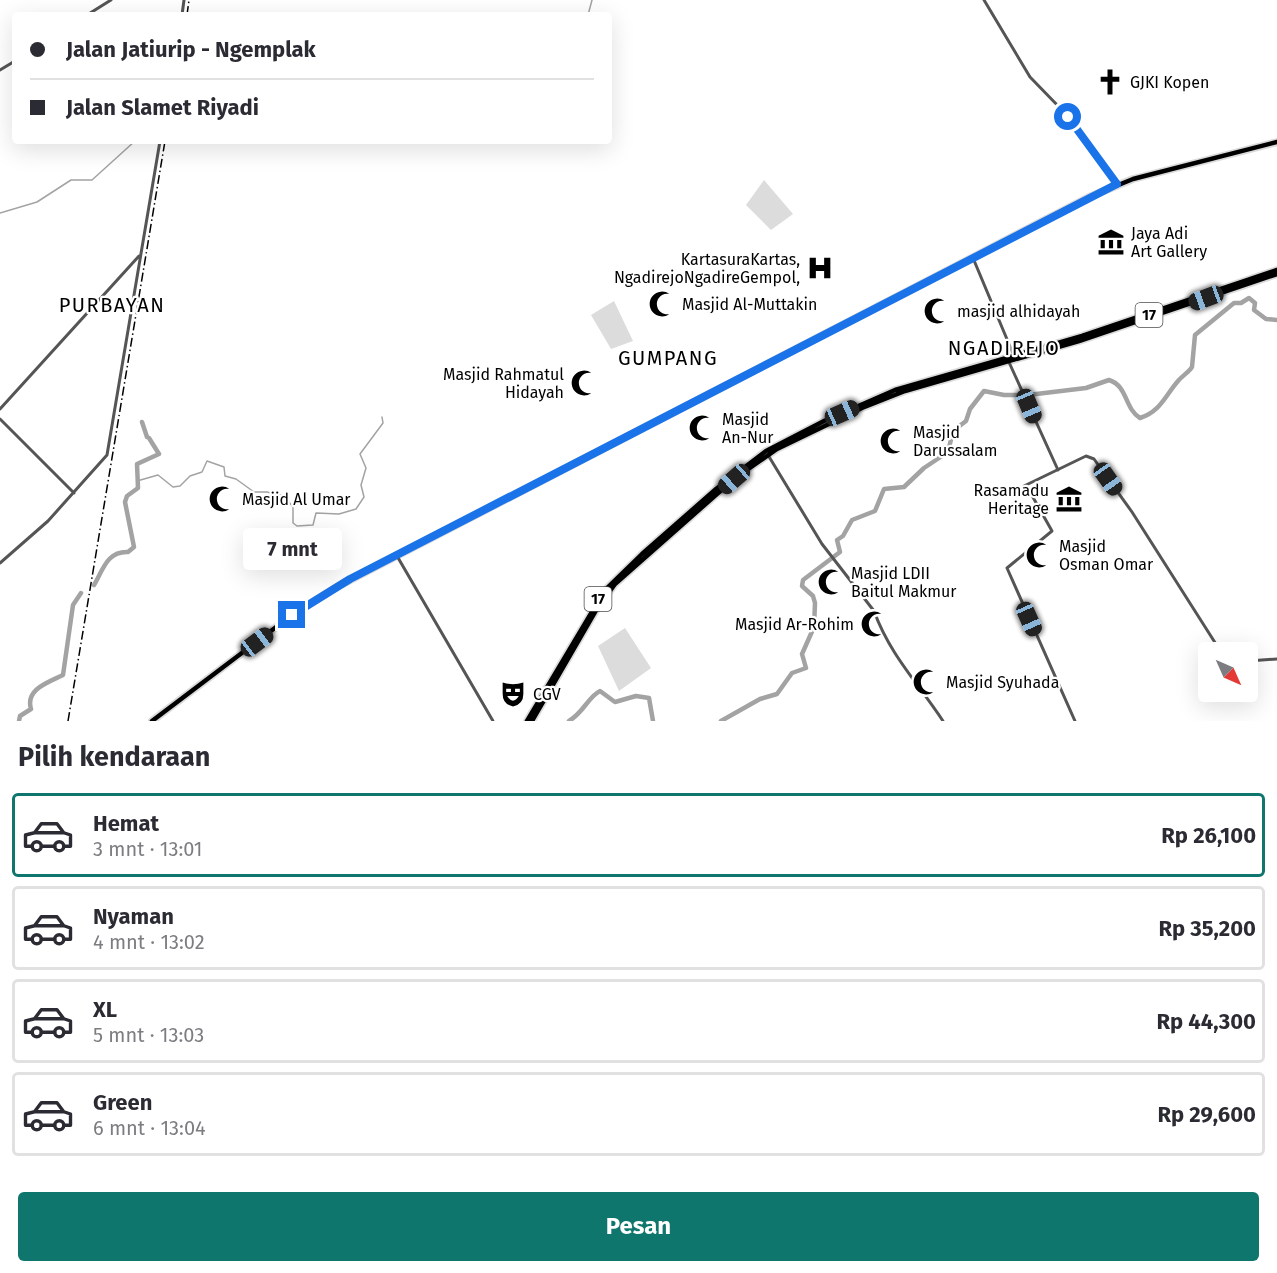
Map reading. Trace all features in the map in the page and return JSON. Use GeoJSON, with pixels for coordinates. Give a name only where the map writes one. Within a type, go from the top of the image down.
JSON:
{"type":"FeatureCollection","features":[{"type":"Feature","properties":{"kind":"main road"},"geometry":{"type":"LineString","coordinates":[[152,721],[320,596],[973,258],[1117,184],[1277,142]]}},
{"type":"Feature","properties":{"kind":"main road","name":"17"},"geometry":{"type":"LineString","coordinates":[[532,721],[591,611],[616,578],[716,489],[767,453],[887,398],[1277,272]]}},
{"type":"Feature","properties":{"kind":"main road","name":"17"},"geometry":{"type":"LineString","coordinates":[[527,721],[537,708]]}},
{"type":"Feature","properties":{"kind":"street"},"geometry":{"type":"LineString","coordinates":[[92,12],[111,0]]}},
{"type":"Feature","properties":{"kind":"street"},"geometry":{"type":"LineString","coordinates":[[984,0],[1030,77],[1062,110],[1117,184]]}},
{"type":"Feature","properties":{"kind":"street"},"geometry":{"type":"LineString","coordinates":[[0,563],[28,541],[74,493],[108,452],[160,144]]}},
{"type":"Feature","properties":{"kind":"street"},"geometry":{"type":"LineString","coordinates":[[0,409],[141,255]]}},
{"type":"Feature","properties":{"kind":"street"},"geometry":{"type":"LineString","coordinates":[[973,258],[1023,392],[1058,470]]}},
{"type":"Feature","properties":{"kind":"street"},"geometry":{"type":"LineString","coordinates":[[0,419],[74,493]]}},
{"type":"Feature","properties":{"kind":"street"},"geometry":{"type":"LineString","coordinates":[[767,453],[832,558],[876,618],[914,684],[920,687],[943,721]]}},
{"type":"Feature","properties":{"kind":"street"},"geometry":{"type":"LineString","coordinates":[[1075,721],[1007,568],[1052,531],[1030,492],[1030,483],[1086,456],[1094,459],[1132,512],[1215,642]]}},
{"type":"Feature","properties":{"kind":"street"},"geometry":{"type":"LineString","coordinates":[[397,556],[493,721]]}},
{"type":"Feature","properties":{"kind":"street"},"geometry":{"type":"LineString","coordinates":[[1258,661],[1277,659]]}},
{"type":"Feature","properties":{"kind":"shaded area"},"geometry":{"type":"Polygon","coordinates":[[[764,180],[793,214],[771,230],[746,205],[764,180]]]}},
{"type":"Feature","properties":{"kind":"shaded area"},"geometry":{"type":"Polygon","coordinates":[[[614,301],[633,341],[611,349],[591,315],[614,301]]]}},
{"type":"Feature","properties":{"kind":"shaded area"},"geometry":{"type":"Polygon","coordinates":[[[625,628],[651,668],[619,691],[598,646],[625,628]]]}},
{"type":"Feature","properties":{"kind":"waterway"},"geometry":{"type":"LineString","coordinates":[[589,12],[592,0]]}},
{"type":"Feature","properties":{"kind":"waterway"},"geometry":{"type":"LineString","coordinates":[[0,213],[37,202],[71,180],[92,180],[132,144]]}},
{"type":"Feature","properties":{"kind":"waterway"},"geometry":{"type":"LineString","coordinates":[[721,721],[760,699],[777,694],[792,673],[806,668],[802,654],[814,627],[815,603],[813,596],[802,586],[803,580],[840,552],[837,540],[843,536],[852,520],[875,511],[884,489],[904,487],[924,468],[948,452],[953,431],[966,421],[970,409],[984,391],[1004,395],[1028,395],[1086,388],[1109,380],[1120,387],[1131,409],[1140,418],[1153,412],[1192,367],[1195,335],[1234,303],[1241,303],[1249,298],[1255,303],[1254,310],[1266,319],[1277,320]]}},
{"type":"Feature","properties":{"kind":"waterway"},"geometry":{"type":"LineString","coordinates":[[137,481],[158,475],[173,487],[180,486],[190,476],[202,472],[207,461],[224,467],[225,476],[236,479],[254,492],[284,496],[293,507],[293,523],[297,526],[313,525],[316,513],[339,514],[356,509],[364,497],[361,485],[366,468],[360,454],[383,423],[382,417]]}},
{"type":"Feature","properties":{"kind":"waterway"},"geometry":{"type":"LineString","coordinates":[[142,422],[147,437]]}},
{"type":"Feature","properties":{"kind":"waterway"},"geometry":{"type":"LineString","coordinates":[[94,585],[110,558],[128,552],[134,547],[125,502],[127,496],[138,488],[137,464],[159,454],[149,438]]}},
{"type":"Feature","properties":{"kind":"waterway"},"geometry":{"type":"LineString","coordinates":[[19,721],[20,716],[31,709],[30,702],[35,691],[63,675],[73,605],[81,593]]}},
{"type":"Feature","properties":{"kind":"waterway"},"geometry":{"type":"LineString","coordinates":[[569,721],[600,691],[615,702],[636,696],[649,698],[653,721]]}},
{"type":"Feature","properties":{"kind":"railway"},"geometry":{"type":"LineString","coordinates":[[187,12],[189,0]]}},
{"type":"Feature","properties":{"kind":"railway"},"geometry":{"type":"LineString","coordinates":[[68,721],[164,144]]}},
{"type":"Feature","properties":{"kind":"place","name":"GJKI Kopen"},"geometry":{"type":"Point","coordinates":[1110,82]}},
{"type":"Feature","properties":{"kind":"place","name":"Jaya Adi Art Gallery"},"geometry":{"type":"Point","coordinates":[1111,242]}},
{"type":"Feature","properties":{"kind":"place","name":"KartasuraKartas, NgadirejoNgadireGempol,"},"geometry":{"type":"Point","coordinates":[820,268]}},
{"type":"Feature","properties":{"kind":"place","name":"Masjid Al-Muttakin"},"geometry":{"type":"Point","coordinates":[662,304]}},
{"type":"Feature","properties":{"kind":"place","name":"masjid alhidayah"},"geometry":{"type":"Point","coordinates":[937,311]}},
{"type":"Feature","properties":{"kind":"place","name":"Masjid Rahmatul Hidayah"},"geometry":{"type":"Point","coordinates":[584,383]}},
{"type":"Feature","properties":{"kind":"place","name":"Masjid An-Nur"},"geometry":{"type":"Point","coordinates":[702,428]}},
{"type":"Feature","properties":{"kind":"place","name":"Masjid Darussalam"},"geometry":{"type":"Point","coordinates":[893,441]}},
{"type":"Feature","properties":{"kind":"place","name":"Masjid Al Umar"},"geometry":{"type":"Point","coordinates":[222,499]}},
{"type":"Feature","properties":{"kind":"place","name":"Rasamadu Heritage"},"geometry":{"type":"Point","coordinates":[1069,499]}},
{"type":"Feature","properties":{"kind":"place","name":"Masjid Osman Omar"},"geometry":{"type":"Point","coordinates":[1039,555]}},
{"type":"Feature","properties":{"kind":"place","name":"Masjid LDII Baitul Makmur"},"geometry":{"type":"Point","coordinates":[831,582]}},
{"type":"Feature","properties":{"kind":"place","name":"Masjid Ar-Rohim"},"geometry":{"type":"Point","coordinates":[874,624]}},
{"type":"Feature","properties":{"kind":"place","name":"Masjid Syuhada"},"geometry":{"type":"Point","coordinates":[926,682]}},
{"type":"Feature","properties":{"kind":"place","name":"CGV"},"geometry":{"type":"Point","coordinates":[513,694]}},
{"type":"Feature","properties":{"kind":"district","name":"PURBAYAN"},"geometry":{"type":"Point","coordinates":[112,305]}},
{"type":"Feature","properties":{"kind":"district","name":"NGADIREJO"},"geometry":{"type":"Point","coordinates":[1004,348]}},
{"type":"Feature","properties":{"kind":"district","name":"GUMPANG"},"geometry":{"type":"Point","coordinates":[668,358]}},
{"type":"Feature","properties":{"kind":"route"},"geometry":{"type":"LineString","coordinates":[[292,615],[350,579],[1117,184],[1068,117]]}}]}
